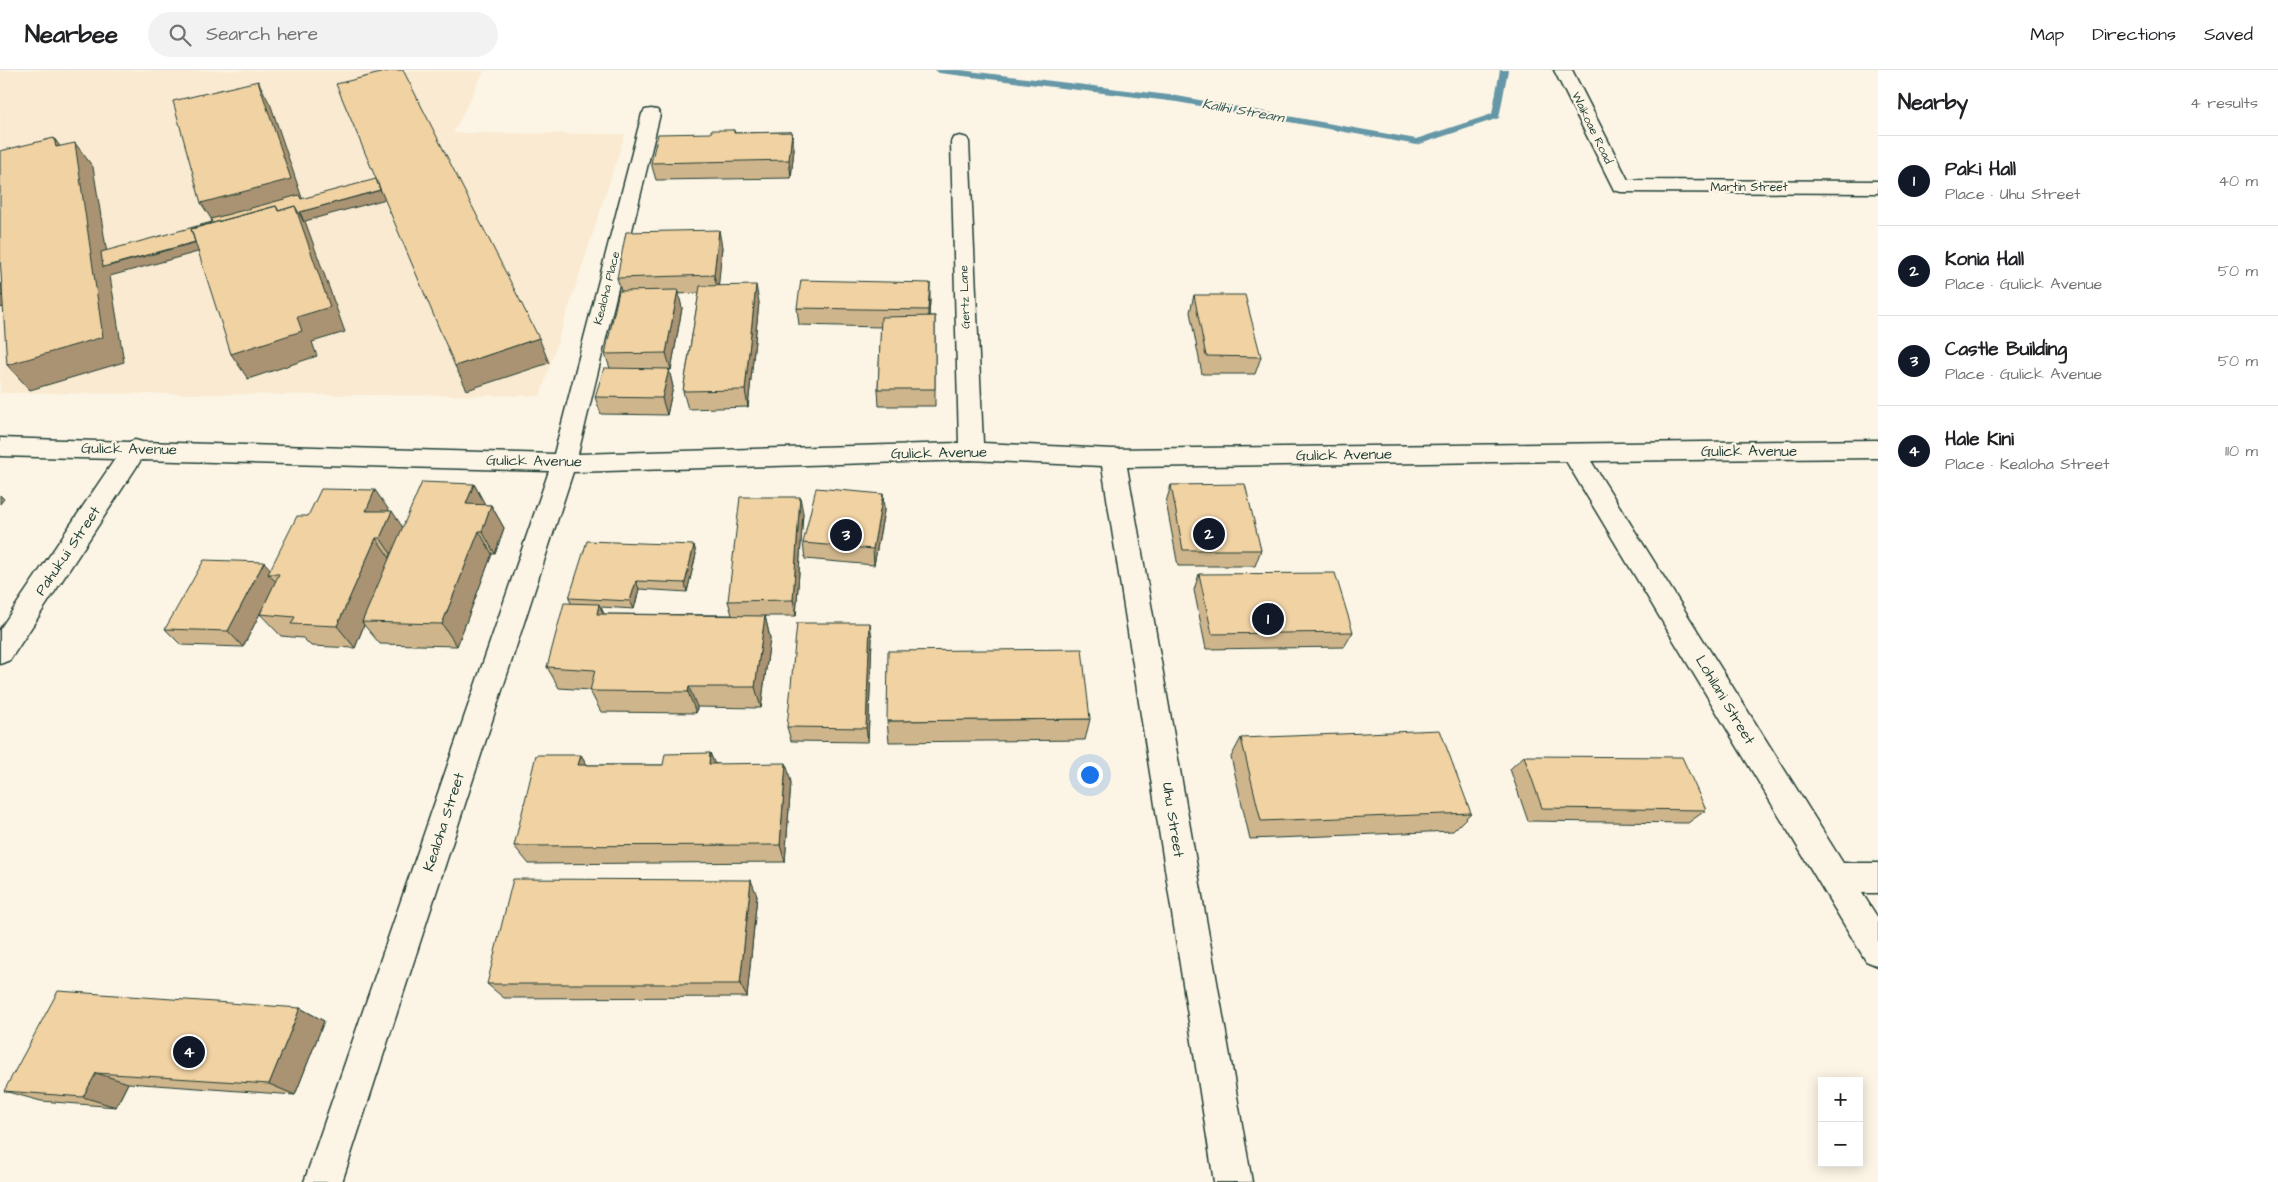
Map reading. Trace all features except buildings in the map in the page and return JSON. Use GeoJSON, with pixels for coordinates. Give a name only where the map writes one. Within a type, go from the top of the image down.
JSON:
{"type":"FeatureCollection","features":[{"type":"Feature","properties":{"kind":"street","name":"Waikoae Road"},"geometry":{"type":"LineString","coordinates":[[1563,70],[1620,186]]}},
{"type":"Feature","properties":{"kind":"street","name":"Kealoha Place"},"geometry":{"type":"LineString","coordinates":[[564,463],[651,114]]}},
{"type":"Feature","properties":{"kind":"street","name":"Gertz Lane"},"geometry":{"type":"LineString","coordinates":[[960,142],[971,451]]}},
{"type":"Feature","properties":{"kind":"street","name":"Martin Street"},"geometry":{"type":"LineString","coordinates":[[1620,186],[1878,187]]}},
{"type":"Feature","properties":{"kind":"street","name":"Gulick Avenue"},"geometry":{"type":"LineString","coordinates":[[0,447],[135,449],[564,463],[971,451],[1113,458],[1878,449]]}},
{"type":"Feature","properties":{"kind":"street","name":"Pahukui Street"},"geometry":{"type":"LineString","coordinates":[[0,652],[135,449]]}},
{"type":"Feature","properties":{"kind":"street","name":"Lohilani Street"},"geometry":{"type":"LineString","coordinates":[[1573,452],[1878,949]]}},
{"type":"Feature","properties":{"kind":"street","name":"Uhu Street"},"geometry":{"type":"LineString","coordinates":[[1113,458],[1233,1182]]}},
{"type":"Feature","properties":{"kind":"street","name":"Kealoha Street"},"geometry":{"type":"LineString","coordinates":[[323,1182],[564,463]]}},
{"type":"Feature","properties":{"kind":"street"},"geometry":{"type":"LineString","coordinates":[[1834,878],[1878,878]]}},
{"type":"Feature","properties":{"kind":"shaded area"},"geometry":{"type":"Polygon","coordinates":[[[0,70],[484,71],[453,133],[625,134],[540,396],[0,393],[0,70]]]}},
{"type":"Feature","properties":{"kind":"waterway","name":"Kalihi Stream"},"geometry":{"type":"LineString","coordinates":[[939,70],[1177,99],[1417,142],[1496,116],[1504,70]]}},
{"type":"Feature","properties":{"kind":"place","name":"Konia Hall"},"geometry":{"type":"Point","coordinates":[1209,534]}},
{"type":"Feature","properties":{"kind":"place","name":"Castle Building"},"geometry":{"type":"Point","coordinates":[846,535]}},
{"type":"Feature","properties":{"kind":"place","name":"Paki Hall"},"geometry":{"type":"Point","coordinates":[1268,619]}},
{"type":"Feature","properties":{"kind":"place","name":"Hale Kini"},"geometry":{"type":"Point","coordinates":[189,1052]}}]}
